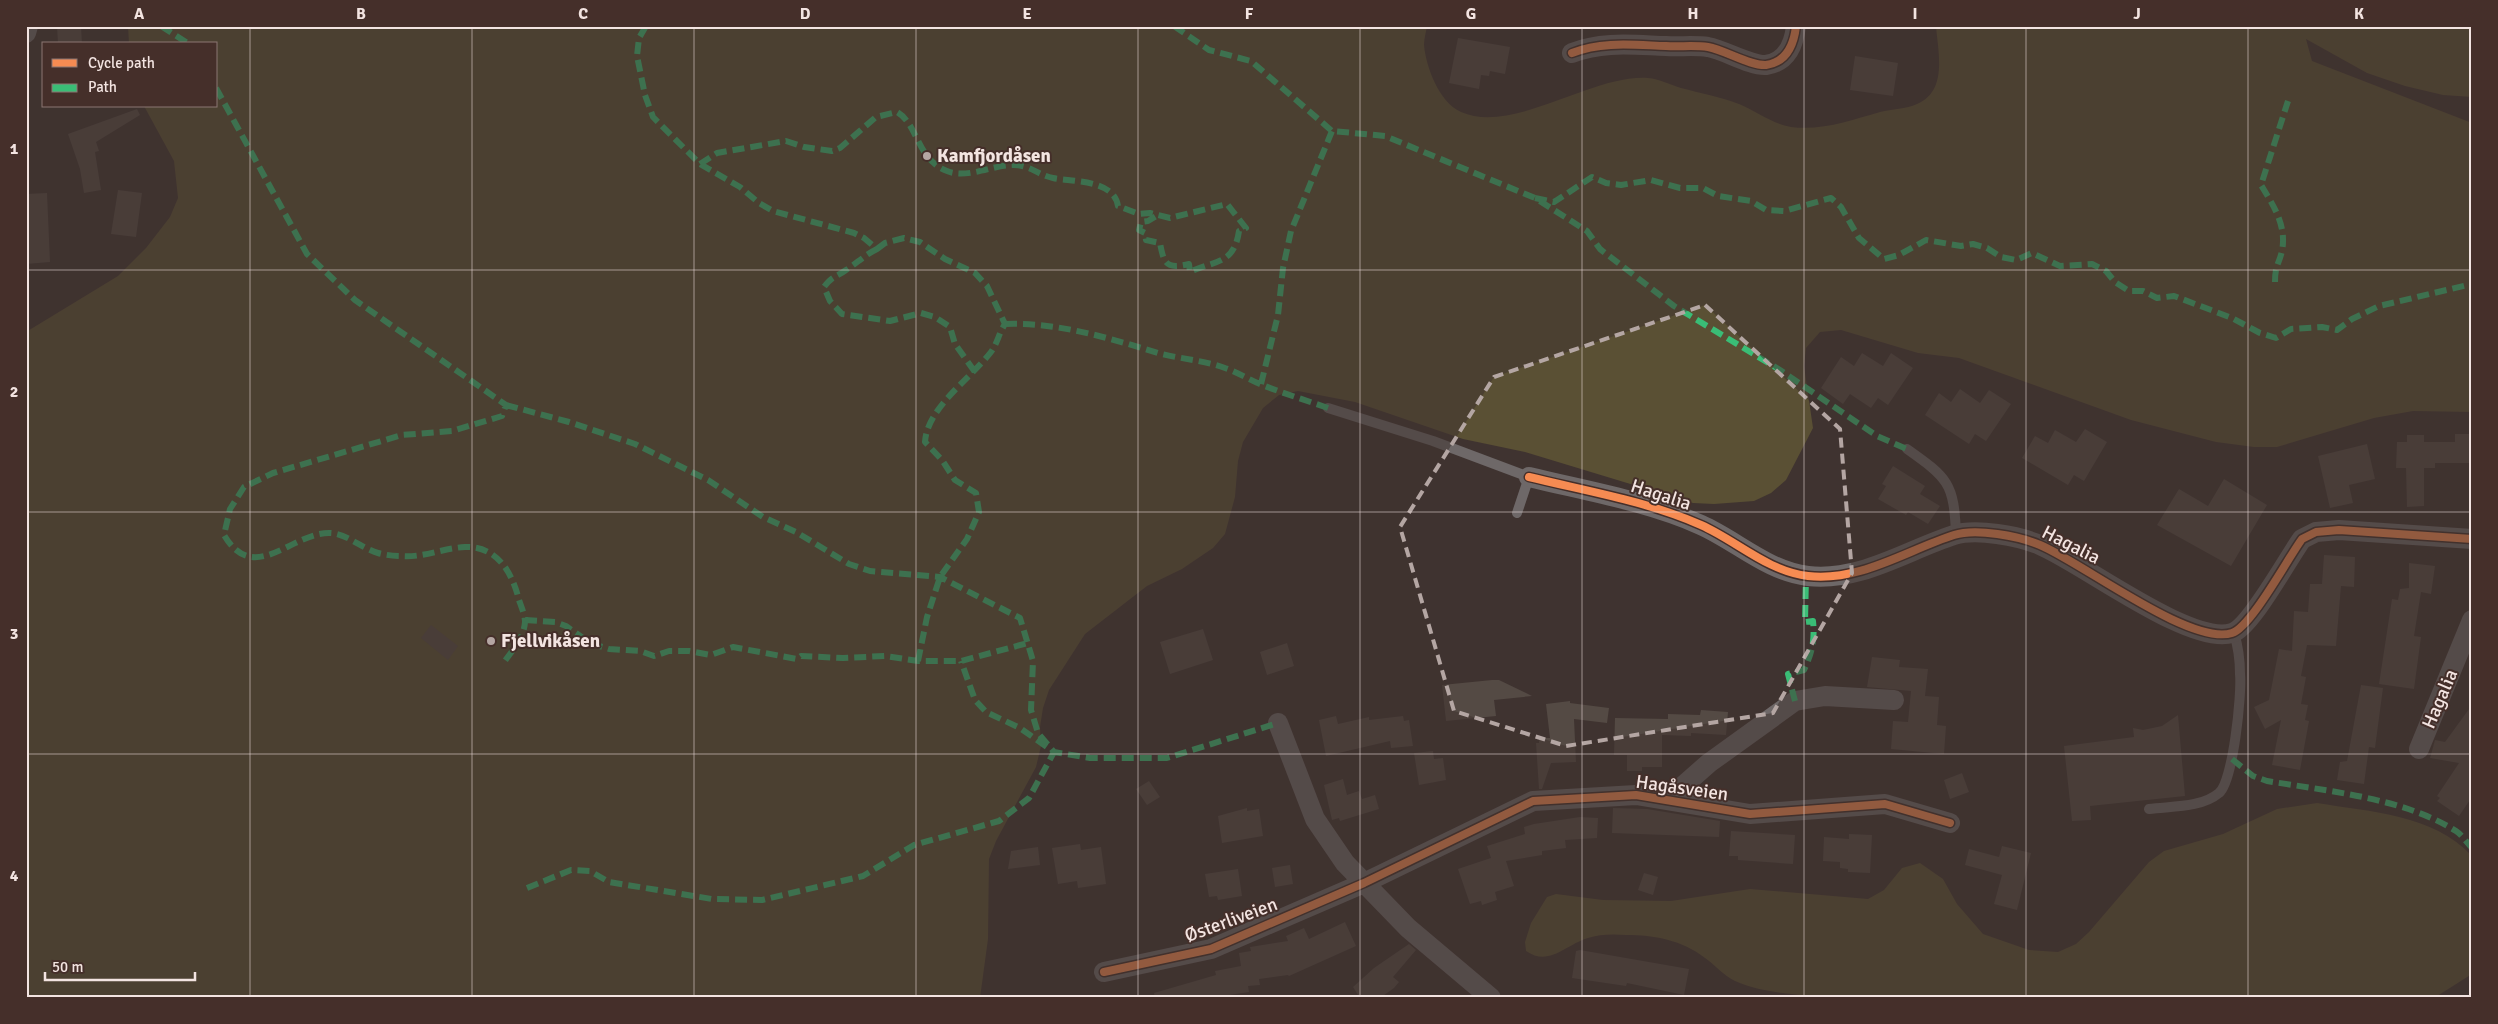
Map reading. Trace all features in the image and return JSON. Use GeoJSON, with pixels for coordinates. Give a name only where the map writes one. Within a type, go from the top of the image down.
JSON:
{"type":"FeatureCollection","features":[{"type":"Feature","properties":{"kind":"street"},"geometry":{"type":"LineString","coordinates":[[26,33],[28,26]]}},
{"type":"Feature","properties":{"kind":"street"},"geometry":{"type":"LineString","coordinates":[[1572,53],[1607,45],[1707,47],[1756,64],[1766,65],[1786,56],[1792,45],[1796,26]]}},
{"type":"Feature","properties":{"kind":"street","name":"Hagalia"},"geometry":{"type":"LineString","coordinates":[[1528,477],[1673,514],[1704,526],[1761,560],[1806,576],[1840,574],[1863,570],[1956,534],[2012,536],[2040,545],[2184,624],[2212,635],[2234,633]]}},
{"type":"Feature","properties":{"kind":"street"},"geometry":{"type":"LineString","coordinates":[[2234,633],[2247,622],[2258,607],[2287,559],[2302,539],[2316,532],[2339,530],[2472,539]]}},
{"type":"Feature","properties":{"kind":"street","name":"Hagalia"},"geometry":{"type":"LineString","coordinates":[[2419,749],[2472,620]]}},
{"type":"Feature","properties":{"kind":"street"},"geometry":{"type":"LineString","coordinates":[[1667,800],[1709,763],[1795,701],[1825,696],[1894,700]]}},
{"type":"Feature","properties":{"kind":"street"},"geometry":{"type":"LineString","coordinates":[[1278,723],[1315,818],[1345,863],[1408,928],[1491,998]]}},
{"type":"Feature","properties":{"kind":"street","name":"Hagåsveien"},"geometry":{"type":"LineString","coordinates":[[1364,883],[1533,801],[1636,795],[1750,814],[1885,804],[1950,823]]}},
{"type":"Feature","properties":{"kind":"street","name":"Østerliveien"},"geometry":{"type":"LineString","coordinates":[[1104,972],[1211,948],[1364,883]]}},
{"type":"Feature","properties":{"kind":"lane"},"geometry":{"type":"LineString","coordinates":[[1328,408],[1433,441],[1528,477],[1517,513]]}},
{"type":"Feature","properties":{"kind":"lane"},"geometry":{"type":"LineString","coordinates":[[1906,449],[1929,465],[1947,482],[1955,507],[1956,534]]}},
{"type":"Feature","properties":{"kind":"lane"},"geometry":{"type":"LineString","coordinates":[[2149,809],[2196,803],[2210,799],[2221,792],[2226,784],[2234,745],[2241,676],[2234,633]]}},
{"type":"Feature","properties":{"kind":"highlighted area"},"geometry":{"type":"Polygon","coordinates":[[[1705,305],[1840,429],[1852,573],[1773,713],[1566,746],[1454,711],[1400,527],[1494,377],[1705,305]]]}},
{"type":"Feature","properties":{"kind":"shaded area"},"geometry":{"type":"Polygon","coordinates":[[[128,26],[1427,26],[1424,45],[1431,73],[1446,100],[1461,112],[1482,117],[1504,116],[1528,110],[1602,85],[1626,79],[1648,78],[1718,97],[1745,107],[1778,123],[1803,128],[1837,124],[1880,112],[1908,107],[1927,98],[1933,90],[1939,70],[1936,26],[2472,26],[2472,97],[2443,95],[2405,86],[2367,73],[2306,39],[2312,61],[2472,123],[2472,412],[2413,411],[2374,418],[2277,447],[2254,447],[2216,442],[2131,420],[1959,358],[1918,353],[1841,330],[1820,332],[1806,348],[1804,366],[1813,428],[1786,480],[1771,493],[1754,501],[1714,504],[1693,503],[1525,452],[1463,439],[1355,402],[1298,391],[1279,395],[1263,408],[1243,442],[1238,461],[1235,497],[1225,534],[1213,548],[1182,569],[1147,586],[1085,634],[1049,690],[1043,708],[1040,727],[1041,746],[1036,767],[996,841],[989,859],[988,939],[980,998],[26,998],[26,332],[118,276],[146,248],[170,217],[178,198],[174,161],[145,108],[218,108],[218,42],[129,42],[128,26]]]}},
{"type":"Feature","properties":{"kind":"shaded area"},"geometry":{"type":"Polygon","coordinates":[[[2317,803],[2400,817],[2420,823],[2439,831],[2472,856],[2472,974],[2434,998],[1829,998],[1781,993],[1746,985],[1731,979],[1705,958],[1687,947],[1657,938],[1636,935],[1602,935],[1580,941],[1550,956],[1542,957],[1526,951],[1525,942],[1531,923],[1547,897],[1556,894],[1603,900],[1671,901],[1750,889],[1868,899],[1884,890],[1902,868],[1920,863],[1943,879],[1957,904],[1983,934],[2029,950],[2058,952],[2076,944],[2089,932],[2149,862],[2164,851],[2223,834],[2277,809],[2317,803]]]}},
{"type":"Feature","properties":{"kind":"building"},"geometry":{"type":"Polygon","coordinates":[[[57,26],[81,26],[82,42],[58,42],[57,26]]]}},
{"type":"Feature","properties":{"kind":"building"},"geometry":{"type":"Polygon","coordinates":[[[1458,38],[1510,47],[1505,74],[1490,71],[1489,76],[1481,75],[1479,89],[1449,83],[1458,38]]]}},
{"type":"Feature","properties":{"kind":"building"},"geometry":{"type":"Polygon","coordinates":[[[1855,56],[1898,63],[1893,96],[1850,90],[1855,56]]]}},
{"type":"Feature","properties":{"kind":"building"},"geometry":{"type":"Polygon","coordinates":[[[137,109],[140,115],[96,142],[99,151],[95,152],[101,190],[84,193],[80,169],[68,134],[137,109]]]}},
{"type":"Feature","properties":{"kind":"building"},"geometry":{"type":"Polygon","coordinates":[[[118,190],[142,193],[136,237],[111,234],[118,190]]]}},
{"type":"Feature","properties":{"kind":"building"},"geometry":{"type":"Polygon","coordinates":[[[47,193],[50,262],[26,264],[26,194],[47,193]]]}},
{"type":"Feature","properties":{"kind":"building"},"geometry":{"type":"Polygon","coordinates":[[[1862,353],[1883,366],[1891,353],[1913,368],[1888,405],[1878,398],[1871,408],[1850,394],[1843,404],[1821,388],[1841,357],[1854,366],[1862,353]]]}},
{"type":"Feature","properties":{"kind":"building"},"geometry":{"type":"Polygon","coordinates":[[[1960,389],[1980,403],[1989,390],[2011,404],[1986,441],[1975,434],[1969,444],[1925,415],[1939,393],[1951,402],[1960,389]]]}},
{"type":"Feature","properties":{"kind":"building"},"geometry":{"type":"Polygon","coordinates":[[[2085,429],[2107,442],[2084,481],[2074,475],[2068,485],[2022,458],[2035,436],[2048,443],[2055,430],[2076,442],[2085,429]]]}},
{"type":"Feature","properties":{"kind":"building"},"geometry":{"type":"Polygon","coordinates":[[[2455,434],[2472,434],[2472,463],[2435,463],[2435,468],[2424,468],[2424,506],[2407,507],[2406,468],[2396,468],[2397,442],[2407,442],[2407,435],[2424,435],[2424,442],[2455,442],[2455,434]]]}},
{"type":"Feature","properties":{"kind":"building"},"geometry":{"type":"Polygon","coordinates":[[[2367,444],[2375,479],[2349,485],[2353,503],[2330,508],[2318,456],[2367,444]]]}},
{"type":"Feature","properties":{"kind":"building"},"geometry":{"type":"Polygon","coordinates":[[[1893,466],[1925,486],[1920,494],[1940,506],[1928,524],[1908,512],[1906,515],[1878,499],[1886,486],[1882,484],[1893,466]]]}},
{"type":"Feature","properties":{"kind":"building"},"geometry":{"type":"Polygon","coordinates":[[[2224,479],[2267,505],[2231,566],[2157,525],[2179,489],[2208,506],[2224,479]]]}},
{"type":"Feature","properties":{"kind":"building"},"geometry":{"type":"Polygon","coordinates":[[[2324,555],[2355,557],[2354,587],[2341,586],[2336,646],[2307,645],[2301,676],[2306,677],[2301,704],[2308,705],[2305,720],[2309,721],[2300,770],[2272,765],[2281,720],[2265,729],[2254,707],[2269,700],[2279,649],[2292,651],[2294,611],[2308,612],[2310,584],[2322,584],[2324,555]]]}},
{"type":"Feature","properties":{"kind":"building"},"geometry":{"type":"Polygon","coordinates":[[[2409,563],[2435,566],[2431,594],[2421,592],[2414,636],[2421,637],[2414,689],[2379,684],[2392,599],[2398,600],[2400,589],[2409,588],[2409,563]]]}},
{"type":"Feature","properties":{"kind":"building"},"geometry":{"type":"Polygon","coordinates":[[[431,625],[458,646],[448,660],[421,638],[431,625]]]}},
{"type":"Feature","properties":{"kind":"building"},"geometry":{"type":"Polygon","coordinates":[[[1203,629],[1213,660],[1170,674],[1160,642],[1203,629]]]}},
{"type":"Feature","properties":{"kind":"building"},"geometry":{"type":"Polygon","coordinates":[[[1287,643],[1294,666],[1267,675],[1260,652],[1287,643]]]}},
{"type":"Feature","properties":{"kind":"building"},"geometry":{"type":"Polygon","coordinates":[[[1872,657],[1900,660],[1899,667],[1928,669],[1925,696],[1939,697],[1937,725],[1946,726],[1944,754],[1891,749],[1893,721],[1908,722],[1911,691],[1867,687],[1872,657]]]}},
{"type":"Feature","properties":{"kind":"building"},"geometry":{"type":"Polygon","coordinates":[[[1499,680],[1532,696],[1494,700],[1496,716],[1446,721],[1442,685],[1499,680]]]}},
{"type":"Feature","properties":{"kind":"building"},"geometry":{"type":"Polygon","coordinates":[[[2361,685],[2383,688],[2375,748],[2369,747],[2364,784],[2337,780],[2340,762],[2347,761],[2361,685]]]}},
{"type":"Feature","properties":{"kind":"building"},"geometry":{"type":"Polygon","coordinates":[[[1570,701],[1570,703],[1609,708],[1607,723],[1574,719],[1576,762],[1551,763],[1542,789],[1539,789],[1536,743],[1539,743],[1539,738],[1550,738],[1546,704],[1570,701]]]}},
{"type":"Feature","properties":{"kind":"building"},"geometry":{"type":"Polygon","coordinates":[[[2472,705],[2472,797],[2459,816],[2437,801],[2440,798],[2437,796],[2459,763],[2430,758],[2435,740],[2445,742],[2472,705]]]}},
{"type":"Feature","properties":{"kind":"building"},"geometry":{"type":"Polygon","coordinates":[[[1701,710],[1728,712],[1726,735],[1691,733],[1691,736],[1662,735],[1662,767],[1642,767],[1642,771],[1627,771],[1627,755],[1614,755],[1615,718],[1668,719],[1668,714],[1700,715],[1701,710]]]}},
{"type":"Feature","properties":{"kind":"building"},"geometry":{"type":"Polygon","coordinates":[[[2178,715],[2185,796],[2090,806],[2091,820],[2072,821],[2064,746],[2134,737],[2133,728],[2143,730],[2162,726],[2178,715]]]}},
{"type":"Feature","properties":{"kind":"building"},"geometry":{"type":"Polygon","coordinates":[[[1336,716],[1338,724],[1369,717],[1369,720],[1403,716],[1404,721],[1409,720],[1413,746],[1391,748],[1390,741],[1326,756],[1319,720],[1336,716]]]}},
{"type":"Feature","properties":{"kind":"building"},"geometry":{"type":"Polygon","coordinates":[[[1433,751],[1434,759],[1443,758],[1446,780],[1419,785],[1414,753],[1433,751]]]}},
{"type":"Feature","properties":{"kind":"building"},"geometry":{"type":"Polygon","coordinates":[[[1962,773],[1969,792],[1950,799],[1944,780],[1962,773]]]}},
{"type":"Feature","properties":{"kind":"building"},"geometry":{"type":"Polygon","coordinates":[[[1343,779],[1347,795],[1359,791],[1362,799],[1375,795],[1379,809],[1340,821],[1339,818],[1332,820],[1324,785],[1343,779]]]}},
{"type":"Feature","properties":{"kind":"building"},"geometry":{"type":"Polygon","coordinates":[[[1149,781],[1160,797],[1147,805],[1136,789],[1149,781]]]}},
{"type":"Feature","properties":{"kind":"building"},"geometry":{"type":"Polygon","coordinates":[[[1247,808],[1247,811],[1259,809],[1263,836],[1222,843],[1218,816],[1247,808]]]}},
{"type":"Feature","properties":{"kind":"building"},"geometry":{"type":"Polygon","coordinates":[[[1613,808],[1647,809],[1720,821],[1719,837],[1612,833],[1613,808]]]}},
{"type":"Feature","properties":{"kind":"building"},"geometry":{"type":"Polygon","coordinates":[[[1580,817],[1598,818],[1597,838],[1565,840],[1566,848],[1542,851],[1542,855],[1506,861],[1514,886],[1495,892],[1497,900],[1482,905],[1481,901],[1470,904],[1458,869],[1491,858],[1487,846],[1525,834],[1524,827],[1580,817]]]}},
{"type":"Feature","properties":{"kind":"building"},"geometry":{"type":"Polygon","coordinates":[[[1731,831],[1795,835],[1793,864],[1738,860],[1738,856],[1729,856],[1731,831]]]}},
{"type":"Feature","properties":{"kind":"building"},"geometry":{"type":"Polygon","coordinates":[[[1849,834],[1872,835],[1870,873],[1848,872],[1848,869],[1840,868],[1840,862],[1823,861],[1824,837],[1849,839],[1849,834]]]}},
{"type":"Feature","properties":{"kind":"building"},"geometry":{"type":"Polygon","coordinates":[[[1080,844],[1081,850],[1101,847],[1106,884],[1078,888],[1077,881],[1058,884],[1052,848],[1080,844]]]}},
{"type":"Feature","properties":{"kind":"building"},"geometry":{"type":"Polygon","coordinates":[[[2002,846],[2031,853],[2017,910],[1994,904],[2002,875],[1965,865],[1969,849],[1999,857],[2002,846]]]}},
{"type":"Feature","properties":{"kind":"building"},"geometry":{"type":"Polygon","coordinates":[[[1038,847],[1040,865],[1008,869],[1011,851],[1038,847]]]}},
{"type":"Feature","properties":{"kind":"building"},"geometry":{"type":"Polygon","coordinates":[[[1290,865],[1293,884],[1275,887],[1272,868],[1290,865]]]}},
{"type":"Feature","properties":{"kind":"building"},"geometry":{"type":"Polygon","coordinates":[[[1238,869],[1242,896],[1218,900],[1217,896],[1209,897],[1205,874],[1238,869]]]}},
{"type":"Feature","properties":{"kind":"building"},"geometry":{"type":"Polygon","coordinates":[[[1644,873],[1658,877],[1653,895],[1638,890],[1644,873]]]}},
{"type":"Feature","properties":{"kind":"building"},"geometry":{"type":"Polygon","coordinates":[[[1345,922],[1356,946],[1289,976],[1259,979],[1260,985],[1248,986],[1249,992],[1210,998],[1155,998],[1154,993],[1216,975],[1215,971],[1241,966],[1239,953],[1251,951],[1250,947],[1288,941],[1286,936],[1304,928],[1309,939],[1345,922]]]}},
{"type":"Feature","properties":{"kind":"building"},"geometry":{"type":"Polygon","coordinates":[[[1409,944],[1416,950],[1393,977],[1399,982],[1394,988],[1380,998],[1360,998],[1353,987],[1374,968],[1409,944]]]}},
{"type":"Feature","properties":{"kind":"building"},"geometry":{"type":"Polygon","coordinates":[[[1580,950],[1689,969],[1684,995],[1627,983],[1626,986],[1572,978],[1576,951],[1580,950]]]}},
{"type":"Feature","properties":{"kind":"marked path"},"geometry":{"type":"LineString","coordinates":[[161,26],[186,42]]}},
{"type":"Feature","properties":{"kind":"marked path"},"geometry":{"type":"LineString","coordinates":[[646,26],[639,38],[637,56],[645,95],[653,117],[700,164],[740,187],[759,203],[773,211],[854,233],[864,238],[877,249],[832,278],[824,287],[830,301],[842,314],[890,321],[921,313],[935,317],[950,327],[955,344],[975,372]]}},
{"type":"Feature","properties":{"kind":"marked path"},"geometry":{"type":"LineString","coordinates":[[1174,26],[1209,50],[1251,61],[1332,131],[1385,136],[1535,198],[1587,231],[1600,249],[1674,306],[1780,370],[1877,436],[1907,449]]}},
{"type":"Feature","properties":{"kind":"marked path"},"geometry":{"type":"LineString","coordinates":[[218,92],[307,254],[355,300],[506,405],[502,416],[452,431],[402,435],[273,473],[244,487],[230,509],[224,535],[236,550],[248,556],[260,557],[315,535],[329,533],[341,535],[372,551],[389,555],[417,556],[465,547],[486,551],[494,556],[507,571],[516,590],[525,619],[520,639],[502,665]]}},
{"type":"Feature","properties":{"kind":"marked path"},"geometry":{"type":"LineString","coordinates":[[2275,282],[2276,268],[2282,251],[2283,233],[2278,216],[2261,185],[2288,101]]}},
{"type":"Feature","properties":{"kind":"marked path"},"geometry":{"type":"LineString","coordinates":[[700,164],[717,153],[786,141],[804,147],[832,151],[840,148],[876,117],[897,112],[909,125],[929,159],[947,171],[962,174],[1003,166],[1023,166],[1047,177],[1080,181],[1100,186],[1115,197],[1118,206],[1139,214],[1150,213],[1170,218],[1227,204],[1246,228],[1239,231],[1233,250],[1228,256],[1190,272],[1189,264],[1176,266],[1168,264],[1163,256],[1160,243],[1146,240],[1145,233],[1139,230],[1141,222],[1148,221],[1158,215]]}},
{"type":"Feature","properties":{"kind":"marked path"},"geometry":{"type":"LineString","coordinates":[[1261,384],[1278,315],[1283,268],[1291,231],[1332,131]]}},
{"type":"Feature","properties":{"kind":"marked path"},"geometry":{"type":"LineString","coordinates":[[1535,198],[1554,202],[1592,177],[1606,183],[1621,185],[1651,180],[1680,188],[1703,188],[1718,196],[1751,201],[1766,210],[1784,211],[1831,198],[1841,207],[1859,238],[1884,259],[1899,255],[1926,240],[1961,246],[1973,244],[1987,248],[2001,257],[2016,260],[2032,253],[2060,266],[2092,264],[2106,271],[2115,282],[2129,291],[2143,291],[2157,298],[2174,296],[2232,318],[2260,333],[2276,338],[2291,329],[2322,327],[2337,330],[2352,319],[2379,306],[2472,284]]}},
{"type":"Feature","properties":{"kind":"marked path"},"geometry":{"type":"LineString","coordinates":[[877,249],[885,243],[904,238],[920,242],[945,259],[975,273],[987,286],[1005,324]]}},
{"type":"Feature","properties":{"kind":"marked path"},"geometry":{"type":"LineString","coordinates":[[1005,324],[1063,328],[1166,355],[1217,365],[1268,387],[1328,408]]}},
{"type":"Feature","properties":{"kind":"marked path"},"geometry":{"type":"LineString","coordinates":[[918,661],[927,617],[940,577],[967,539],[979,512],[976,493],[955,480],[942,460],[925,442],[928,429],[933,417],[941,406],[991,352],[1005,324]]}},
{"type":"Feature","properties":{"kind":"marked path"},"geometry":{"type":"LineString","coordinates":[[506,405],[569,422],[635,444],[708,480],[763,517],[796,532],[849,564],[870,571],[940,577],[1020,618],[1033,661],[1031,710],[1038,733],[1054,752],[1090,758],[1167,758],[1278,723]]}},
{"type":"Feature","properties":{"kind":"marked path"},"geometry":{"type":"LineString","coordinates":[[1795,701],[1788,674],[1804,670],[1811,652],[1814,634],[1813,621],[1805,622],[1806,576]]}},
{"type":"Feature","properties":{"kind":"marked path"},"geometry":{"type":"LineString","coordinates":[[525,620],[555,622],[566,626],[590,643],[609,649],[640,651],[654,656],[669,651],[689,651],[711,655],[733,647],[797,659],[801,656],[843,658],[885,656],[918,661],[961,661],[1028,643]]}},
{"type":"Feature","properties":{"kind":"marked path"},"geometry":{"type":"LineString","coordinates":[[527,888],[571,870],[590,871],[609,882],[712,899],[762,900],[863,876],[914,845],[999,821],[1029,798],[1054,752],[1020,728],[986,712],[975,700],[961,661]]}},
{"type":"Feature","properties":{"kind":"marked path"},"geometry":{"type":"LineString","coordinates":[[2232,759],[2253,776],[2267,781],[2364,797],[2413,811],[2456,831],[2472,848]]}},
{"type":"Feature","properties":{"kind":"cycle path"},"geometry":{"type":"LineString","coordinates":[[1572,53],[1606,45],[1703,46],[1753,63],[1766,65],[1779,60],[1788,51],[1796,26]]}},
{"type":"Feature","properties":{"kind":"cycle path"},"geometry":{"type":"LineString","coordinates":[[1529,477],[1659,509],[1701,525],[1779,568],[1808,576],[1827,577],[1865,570],[1936,541],[1963,533],[1974,532],[2009,536],[2040,545],[2059,554],[2164,616],[2213,634],[2232,633],[2240,628],[2259,606],[2302,539],[2316,532],[2339,530],[2472,539]]}},
{"type":"Feature","properties":{"kind":"cycle path"},"geometry":{"type":"LineString","coordinates":[[1104,972],[1211,949],[1364,883],[1533,801],[1636,795],[1750,814],[1885,804],[1950,823]]}},
{"type":"Feature","properties":{"kind":"place","name":"Kamfjordåsen"},"geometry":{"type":"Point","coordinates":[927,156]}},
{"type":"Feature","properties":{"kind":"place","name":"Fjellvikåsen"},"geometry":{"type":"Point","coordinates":[491,641]}}]}
